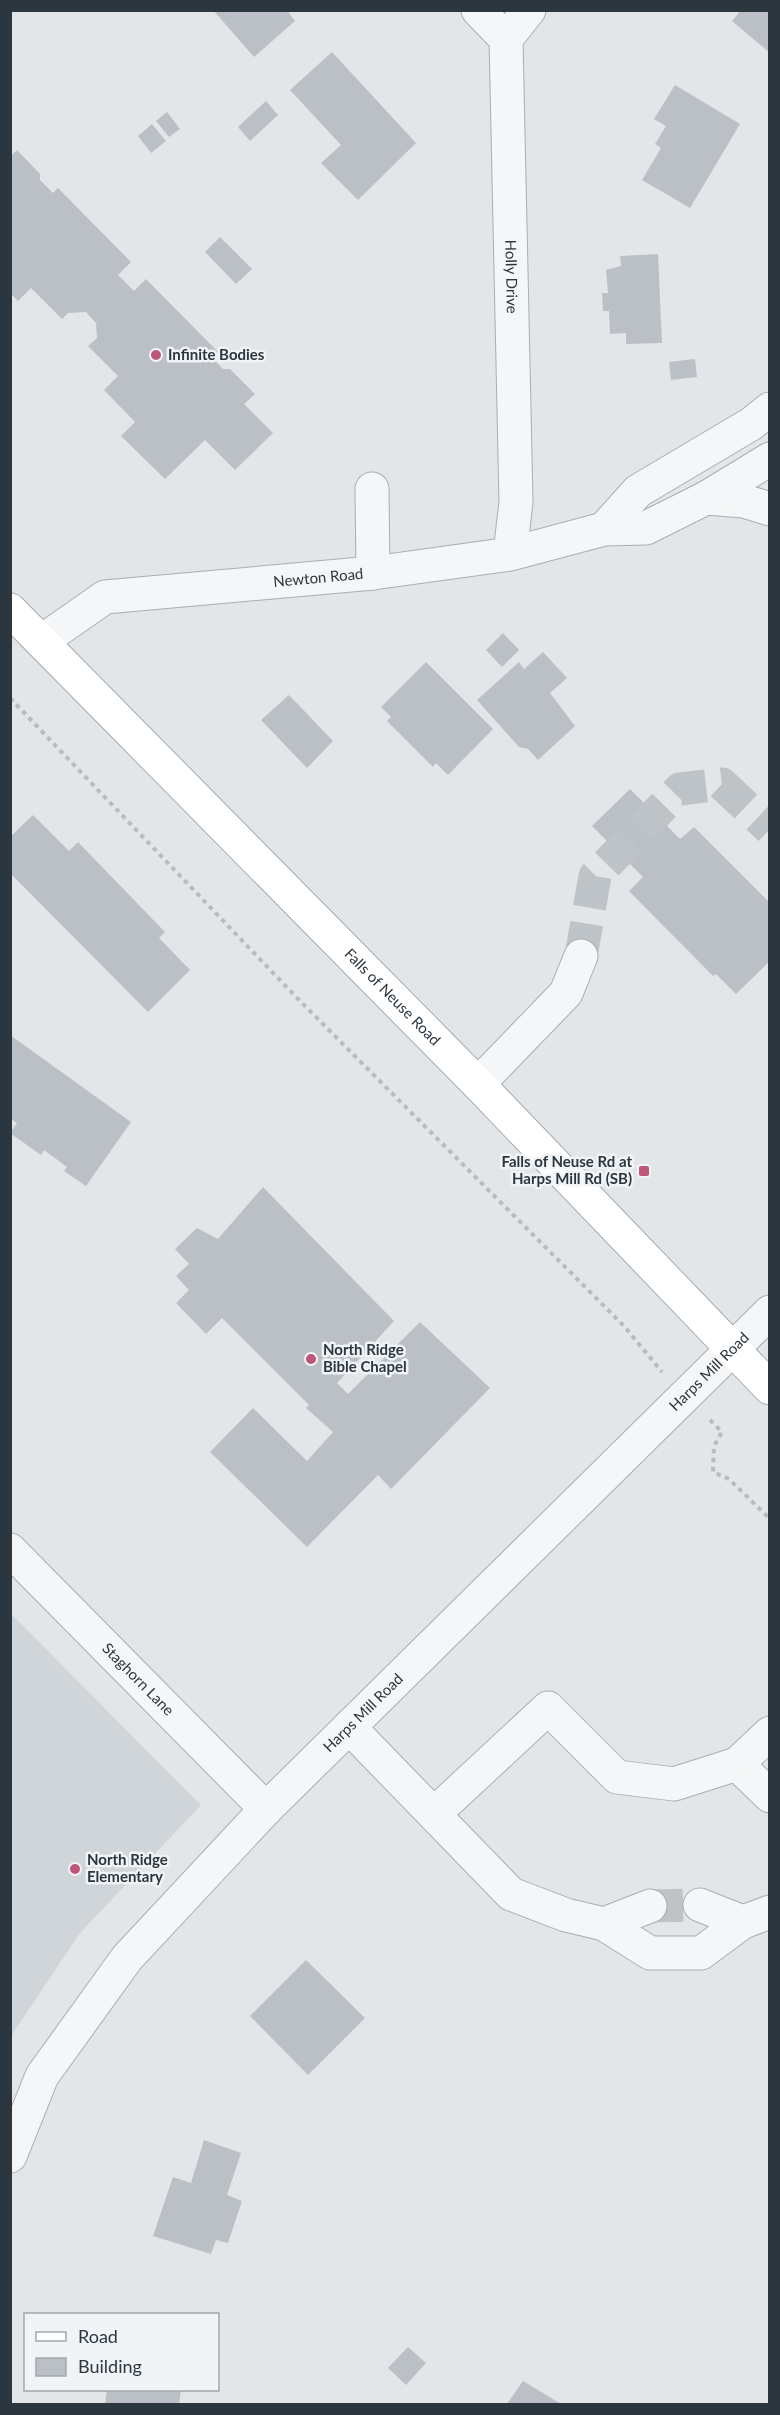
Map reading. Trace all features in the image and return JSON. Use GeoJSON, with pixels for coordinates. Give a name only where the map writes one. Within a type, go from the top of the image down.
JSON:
{"type":"FeatureCollection","features":[{"type":"Feature","properties":{"kind":"main road","name":"Falls of Neuse Road"},"geometry":{"type":"LineString","coordinates":[[10,610],[477,1084],[770,1388]]}},
{"type":"Feature","properties":{"kind":"street"},"geometry":{"type":"LineString","coordinates":[[478,10],[506,39],[529,10]]}},
{"type":"Feature","properties":{"kind":"street","name":"Holly Drive"},"geometry":{"type":"LineString","coordinates":[[506,39],[516,502],[510,554]]}},
{"type":"Feature","properties":{"kind":"street"},"geometry":{"type":"LineString","coordinates":[[604,529],[638,491],[751,424],[770,409]]}},
{"type":"Feature","properties":{"kind":"street","name":"Newton Road"},"geometry":{"type":"LineString","coordinates":[[42,641],[105,597],[373,573],[510,554],[604,529],[646,528],[706,498],[770,459]]}},
{"type":"Feature","properties":{"kind":"street"},"geometry":{"type":"LineString","coordinates":[[372,489],[373,573]]}},
{"type":"Feature","properties":{"kind":"street"},"geometry":{"type":"LineString","coordinates":[[706,498],[744,501],[770,509]]}},
{"type":"Feature","properties":{"kind":"street"},"geometry":{"type":"LineString","coordinates":[[477,1084],[566,993],[580,956]]}},
{"type":"Feature","properties":{"kind":"street","name":"Harps Mill Road"},"geometry":{"type":"LineString","coordinates":[[10,2156],[42,2076],[128,1958],[266,1809],[770,1312]]}},
{"type":"Feature","properties":{"kind":"street","name":"Staghorn Lane"},"geometry":{"type":"LineString","coordinates":[[10,1550],[266,1809]]}},
{"type":"Feature","properties":{"kind":"street"},"geometry":{"type":"LineString","coordinates":[[434,1814],[548,1708],[617,1777],[674,1784],[737,1764],[770,1733]]}},
{"type":"Feature","properties":{"kind":"street"},"geometry":{"type":"LineString","coordinates":[[349,1727],[511,1894],[566,1915],[604,1924],[650,1953],[701,1953],[756,1917]]}},
{"type":"Feature","properties":{"kind":"street"},"geometry":{"type":"LineString","coordinates":[[737,1764],[770,1796]]}},
{"type":"Feature","properties":{"kind":"street"},"geometry":{"type":"LineString","coordinates":[[699,1914],[756,1917]]}},
{"type":"Feature","properties":{"kind":"street"},"geometry":{"type":"LineString","coordinates":[[604,1924],[651,1915]]}},
{"type":"Feature","properties":{"kind":"path"},"geometry":{"type":"LineString","coordinates":[[10,698],[294,994],[624,1326],[654,1365]]}},
{"type":"Feature","properties":{"kind":"path"},"geometry":{"type":"LineString","coordinates":[[722,1432],[714,1446],[713,1472],[729,1479],[770,1519]]}},
{"type":"Feature","properties":{"kind":"shaded area","name":"North Ridge Elementary"},"geometry":{"type":"Polygon","coordinates":[[[11,1614],[201,1805],[80,1933],[11,2036],[11,1614]]]}},
{"type":"Feature","properties":{"kind":"building"},"geometry":{"type":"Polygon","coordinates":[[[213,10],[287,10],[295,21],[254,57],[213,10]]]}},
{"type":"Feature","properties":{"kind":"building"},"geometry":{"type":"Polygon","coordinates":[[[741,10],[770,10],[770,53],[732,21],[741,10]]]}},
{"type":"Feature","properties":{"kind":"building"},"geometry":{"type":"Polygon","coordinates":[[[332,52],[416,143],[358,200],[321,163],[341,145],[290,90],[332,52]]]}},
{"type":"Feature","properties":{"kind":"building"},"geometry":{"type":"Polygon","coordinates":[[[675,85],[740,124],[690,208],[642,180],[661,148],[655,144],[666,126],[654,119],[675,85]]]}},
{"type":"Feature","properties":{"kind":"building"},"geometry":{"type":"Polygon","coordinates":[[[266,101],[278,115],[250,141],[238,127],[266,101]]]}},
{"type":"Feature","properties":{"kind":"building"},"geometry":{"type":"Polygon","coordinates":[[[167,112],[180,129],[169,137],[156,121],[167,112]]]}},
{"type":"Feature","properties":{"kind":"building"},"geometry":{"type":"Polygon","coordinates":[[[152,124],[166,141],[151,153],[138,136],[152,124]]]}},
{"type":"Feature","properties":{"kind":"building"},"geometry":{"type":"Polygon","coordinates":[[[17,150],[40,174],[40,180],[53,193],[58,188],[131,262],[118,275],[134,291],[146,279],[218,352],[212,358],[223,369],[230,369],[255,394],[244,404],[273,433],[235,470],[205,440],[165,479],[121,436],[135,422],[104,390],[118,376],[88,346],[97,338],[96,323],[86,312],[68,313],[62,319],[31,288],[18,301],[10,293],[10,157],[17,150]]]}},
{"type":"Feature","properties":{"kind":"building"},"geometry":{"type":"Polygon","coordinates":[[[220,237],[252,269],[236,284],[205,252],[220,237]]]}},
{"type":"Feature","properties":{"kind":"building"},"geometry":{"type":"Polygon","coordinates":[[[658,254],[662,343],[626,344],[626,333],[610,334],[609,311],[603,311],[602,293],[608,293],[606,270],[621,266],[620,256],[658,254]]]}},
{"type":"Feature","properties":{"kind":"building"},"geometry":{"type":"Polygon","coordinates":[[[695,359],[697,377],[671,380],[669,362],[695,359]]]}},
{"type":"Feature","properties":{"kind":"building"},"geometry":{"type":"Polygon","coordinates":[[[503,633],[519,650],[502,667],[486,650],[503,633]]]}},
{"type":"Feature","properties":{"kind":"building"},"geometry":{"type":"Polygon","coordinates":[[[543,652],[567,678],[550,693],[575,726],[538,760],[528,749],[519,747],[477,700],[519,662],[524,669],[543,652]]]}},
{"type":"Feature","properties":{"kind":"building"},"geometry":{"type":"Polygon","coordinates":[[[426,662],[493,729],[448,775],[436,763],[433,767],[387,721],[391,717],[381,707],[426,662]]]}},
{"type":"Feature","properties":{"kind":"building"},"geometry":{"type":"Polygon","coordinates":[[[289,695],[333,741],[307,768],[261,720],[289,695]]]}},
{"type":"Feature","properties":{"kind":"building"},"geometry":{"type":"Polygon","coordinates":[[[630,789],[680,839],[694,827],[770,903],[770,961],[736,994],[716,974],[713,976],[629,891],[643,877],[592,826],[630,789]]]}},
{"type":"Feature","properties":{"kind":"building"},"geometry":{"type":"Polygon","coordinates":[[[33,815],[69,851],[78,842],[165,932],[159,938],[190,970],[148,1012],[10,873],[10,837],[33,815]]]}},
{"type":"Feature","properties":{"kind":"building"},"geometry":{"type":"Polygon","coordinates":[[[10,1035],[131,1122],[86,1186],[64,1171],[67,1167],[44,1150],[41,1155],[10,1133],[17,1123],[10,1118],[10,1035]]]}},
{"type":"Feature","properties":{"kind":"building","name":"North Ridge Bible Chapel"},"geometry":{"type":"Polygon","coordinates":[[[263,1187],[394,1321],[337,1383],[348,1394],[420,1322],[490,1388],[391,1489],[378,1475],[307,1547],[210,1452],[253,1408],[307,1461],[333,1432],[306,1408],[309,1405],[222,1318],[206,1334],[176,1303],[189,1290],[176,1276],[189,1264],[175,1249],[197,1228],[218,1239],[263,1187]]]}},
{"type":"Feature","properties":{"kind":"building"},"geometry":{"type":"Polygon","coordinates":[[[306,1960],[365,2018],[308,2075],[250,2016],[306,1960]]]}},
{"type":"Feature","properties":{"kind":"building"},"geometry":{"type":"Polygon","coordinates":[[[204,2140],[241,2153],[227,2195],[242,2201],[228,2243],[216,2240],[211,2254],[153,2236],[173,2177],[191,2183],[204,2140]]]}},
{"type":"Feature","properties":{"kind":"building"},"geometry":{"type":"Polygon","coordinates":[[[408,2347],[426,2363],[406,2385],[388,2368],[408,2347]]]}},
{"type":"Feature","properties":{"kind":"building"},"geometry":{"type":"Polygon","coordinates":[[[523,2381],[561,2404],[507,2404],[523,2381]]]}},
{"type":"Feature","properties":{"kind":"building"},"geometry":{"type":"Polygon","coordinates":[[[107,2391],[181,2391],[179,2404],[105,2404],[107,2391]]]}},
{"type":"Feature","properties":{"kind":"tunnel"},"geometry":{"type":"LineString","coordinates":[[581,956],[595,876],[680,789],[722,784],[770,829]]}},
{"type":"Feature","properties":{"kind":"tunnel"},"geometry":{"type":"LineString","coordinates":[[650,1906],[700,1905]]}},
{"type":"Feature","properties":{"kind":"place","name":"Infinite Bodies"},"geometry":{"type":"Point","coordinates":[156,355]}},
{"type":"Feature","properties":{"kind":"place","name":"Falls of Neuse Rd at Harps Mill Rd (SB)"},"geometry":{"type":"Point","coordinates":[644,1171]}},
{"type":"Feature","properties":{"kind":"place","name":"North Ridge Bible Chapel"},"geometry":{"type":"Point","coordinates":[311,1359]}},
{"type":"Feature","properties":{"kind":"place","name":"North Ridge Elementary"},"geometry":{"type":"Point","coordinates":[75,1869]}}]}
